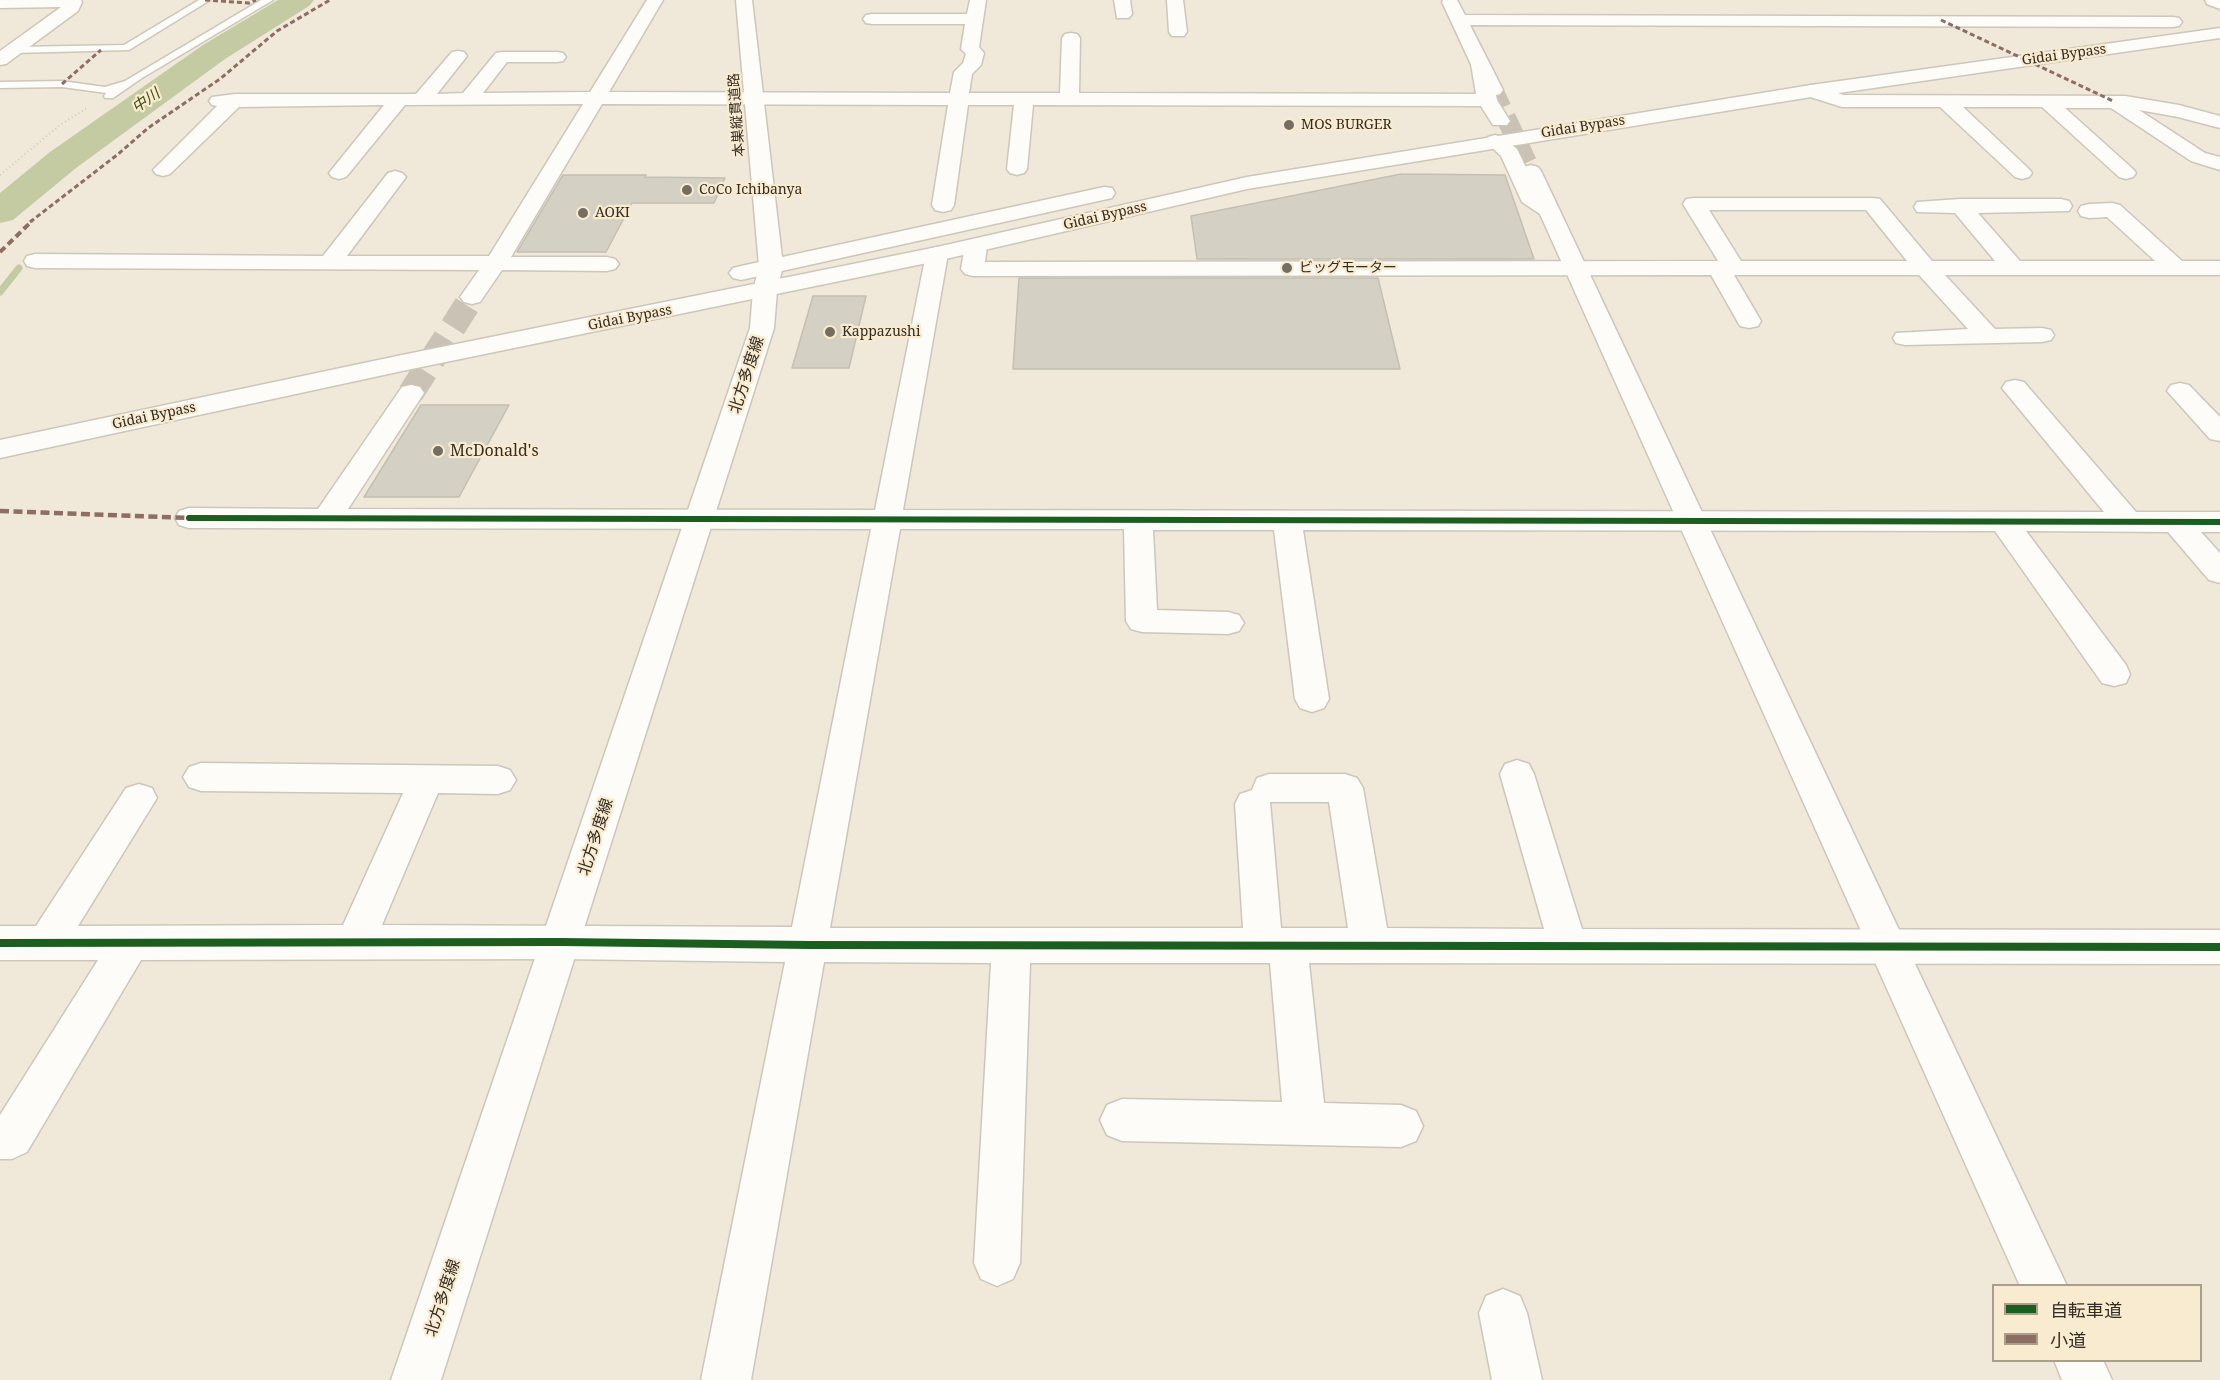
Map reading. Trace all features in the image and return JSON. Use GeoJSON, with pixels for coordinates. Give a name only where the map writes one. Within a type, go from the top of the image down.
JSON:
{"type":"FeatureCollection","features":[{"type":"Feature","properties":{"kind":"main road"},"geometry":{"type":"LineString","coordinates":[[472,297],[496,263],[655,0]]}},
{"type":"Feature","properties":{"kind":"main road","name":"本巣縦貫道路"},"geometry":{"type":"LineString","coordinates":[[728,0],[745,99],[762,276]]}},
{"type":"Feature","properties":{"kind":"main road","name":"本巣縦貫道路"},"geometry":{"type":"LineString","coordinates":[[739,145],[745,99],[744,0]]}},
{"type":"Feature","properties":{"kind":"main road"},"geometry":{"type":"LineString","coordinates":[[943,205],[963,72],[972,64],[975,53],[969,49],[978,0]]}},
{"type":"Feature","properties":{"kind":"main road"},"geometry":{"type":"LineString","coordinates":[[1175,0],[1178,32]]}},
{"type":"Feature","properties":{"kind":"main road"},"geometry":{"type":"LineString","coordinates":[[1449,0],[1480,64],[1490,95],[1497,131],[1530,197],[1550,212]]}},
{"type":"Feature","properties":{"kind":"main road"},"geometry":{"type":"LineString","coordinates":[[2213,0],[2220,4]]}},
{"type":"Feature","properties":{"kind":"main road"},"geometry":{"type":"LineString","coordinates":[[0,60],[80,1]]}},
{"type":"Feature","properties":{"kind":"main road"},"geometry":{"type":"LineString","coordinates":[[0,3],[80,1]]}},
{"type":"Feature","properties":{"kind":"main road"},"geometry":{"type":"LineString","coordinates":[[1924,7],[1941,21]]}},
{"type":"Feature","properties":{"kind":"main road","name":"Gidai Bypass"},"geometry":{"type":"LineString","coordinates":[[1727,84],[2220,15]]}},
{"type":"Feature","properties":{"kind":"main road"},"geometry":{"type":"LineString","coordinates":[[872,19],[974,19]]}},
{"type":"Feature","properties":{"kind":"main road"},"geometry":{"type":"LineString","coordinates":[[1459,20],[2173,22]]}},
{"type":"Feature","properties":{"kind":"main road","name":"Gidai Bypass"},"geometry":{"type":"LineString","coordinates":[[1226,166],[1810,91],[2220,33]]}},
{"type":"Feature","properties":{"kind":"main road"},"geometry":{"type":"LineString","coordinates":[[1069,99],[1071,39]]}},
{"type":"Feature","properties":{"kind":"main road"},"geometry":{"type":"LineString","coordinates":[[422,99],[458,56]]}},
{"type":"Feature","properties":{"kind":"main road"},"geometry":{"type":"LineString","coordinates":[[468,99],[502,57],[557,57]]}},
{"type":"Feature","properties":{"kind":"main road"},"geometry":{"type":"LineString","coordinates":[[1810,91],[1842,101],[2113,101],[2179,111],[2220,114]]}},
{"type":"Feature","properties":{"kind":"main road"},"geometry":{"type":"LineString","coordinates":[[163,170],[227,100],[1069,99],[1490,95]]}},
{"type":"Feature","properties":{"kind":"main road"},"geometry":{"type":"LineString","coordinates":[[339,172],[400,99]]}},
{"type":"Feature","properties":{"kind":"main road"},"geometry":{"type":"LineString","coordinates":[[1017,169],[1024,99]]}},
{"type":"Feature","properties":{"kind":"main road"},"geometry":{"type":"LineString","coordinates":[[1945,101],[2022,172]]}},
{"type":"Feature","properties":{"kind":"main road"},"geometry":{"type":"LineString","coordinates":[[2046,101],[2126,172]]}},
{"type":"Feature","properties":{"kind":"main road"},"geometry":{"type":"LineString","coordinates":[[2113,101],[2198,158],[2220,164]]}},
{"type":"Feature","properties":{"kind":"main road"},"geometry":{"type":"LineString","coordinates":[[2179,111],[2220,122]]}},
{"type":"Feature","properties":{"kind":"main road","name":"Gidai Bypass"},"geometry":{"type":"LineString","coordinates":[[0,429],[762,276],[938,254],[1247,183],[1497,131],[1557,112]]}},
{"type":"Feature","properties":{"kind":"main road"},"geometry":{"type":"LineString","coordinates":[[1531,171],[2043,1284]]}},
{"type":"Feature","properties":{"kind":"main road"},"geometry":{"type":"LineString","coordinates":[[330,262],[395,177]]}},
{"type":"Feature","properties":{"kind":"main road","name":"Gidai Bypass"},"geometry":{"type":"LineString","coordinates":[[0,449],[402,363],[1121,189]]}},
{"type":"Feature","properties":{"kind":"main road"},"geometry":{"type":"LineString","coordinates":[[1749,321],[1694,204],[1872,204],[1926,269],[1988,336]]}},
{"type":"Feature","properties":{"kind":"main road"},"geometry":{"type":"LineString","coordinates":[[1960,206],[2014,269]]}},
{"type":"Feature","properties":{"kind":"main road"},"geometry":{"type":"LineString","coordinates":[[1925,207],[2061,206]]}},
{"type":"Feature","properties":{"kind":"main road"},"geometry":{"type":"LineString","coordinates":[[2089,211],[2112,210],[2176,268]]}},
{"type":"Feature","properties":{"kind":"main road"},"geometry":{"type":"LineString","coordinates":[[976,246],[973,269],[2220,268]]}},
{"type":"Feature","properties":{"kind":"main road"},"geometry":{"type":"LineString","coordinates":[[747,248],[762,276]]}},
{"type":"Feature","properties":{"kind":"main road"},"geometry":{"type":"LineString","coordinates":[[726,1380],[938,254]]}},
{"type":"Feature","properties":{"kind":"main road"},"geometry":{"type":"LineString","coordinates":[[35,261],[608,264]]}},
{"type":"Feature","properties":{"kind":"main road","name":"北方多度線"},"geometry":{"type":"LineString","coordinates":[[416,1380],[762,328],[762,276]]}},
{"type":"Feature","properties":{"kind":"main road"},"geometry":{"type":"LineString","coordinates":[[1905,338],[2042,335]]}},
{"type":"Feature","properties":{"kind":"main road"},"geometry":{"type":"LineString","coordinates":[[2015,387],[2128,522]]}},
{"type":"Feature","properties":{"kind":"main road"},"geometry":{"type":"LineString","coordinates":[[2180,391],[2220,433]]}},
{"type":"Feature","properties":{"kind":"main road"},"geometry":{"type":"LineString","coordinates":[[326,519],[411,393]]}},
{"type":"Feature","properties":{"kind":"main road"},"geometry":{"type":"LineString","coordinates":[[189,518],[2220,522]]}},
{"type":"Feature","properties":{"kind":"main road"},"geometry":{"type":"LineString","coordinates":[[1138,520],[1142,621],[1228,622]]}},
{"type":"Feature","properties":{"kind":"main road"},"geometry":{"type":"LineString","coordinates":[[1287,521],[1312,699]]}},
{"type":"Feature","properties":{"kind":"main road"},"geometry":{"type":"LineString","coordinates":[[2003,521],[2114,674]]}},
{"type":"Feature","properties":{"kind":"main road"},"geometry":{"type":"LineString","coordinates":[[2176,522],[2220,573]]}},
{"type":"Feature","properties":{"kind":"main road"},"geometry":{"type":"LineString","coordinates":[[1517,774],[1568,945]]}},
{"type":"Feature","properties":{"kind":"main road"},"geometry":{"type":"LineString","coordinates":[[201,777],[498,780]]}},
{"type":"Feature","properties":{"kind":"main road"},"geometry":{"type":"LineString","coordinates":[[356,942],[427,779]]}},
{"type":"Feature","properties":{"kind":"main road"},"geometry":{"type":"LineString","coordinates":[[1305,1124],[1276,945],[1261,796],[1345,788],[1370,945]]}},
{"type":"Feature","properties":{"kind":"main road"},"geometry":{"type":"LineString","coordinates":[[46,943],[139,798]]}},
{"type":"Feature","properties":{"kind":"main road"},"geometry":{"type":"LineString","coordinates":[[0,944],[561,942],[808,945],[2220,947]]}},
{"type":"Feature","properties":{"kind":"main road"},"geometry":{"type":"LineString","coordinates":[[0,1137],[12,1137],[129,943]]}},
{"type":"Feature","properties":{"kind":"main road"},"geometry":{"type":"LineString","coordinates":[[997,1263],[1011,945]]}},
{"type":"Feature","properties":{"kind":"main road"},"geometry":{"type":"LineString","coordinates":[[1122,1120],[1401,1126]]}},
{"type":"Feature","properties":{"kind":"main road"},"geometry":{"type":"LineString","coordinates":[[1503,1313],[1517,1380]]}},
{"type":"Feature","properties":{"kind":"main road"},"geometry":{"type":"LineString","coordinates":[[2079,1362],[2087,1380]]}},
{"type":"Feature","properties":{"kind":"lane"},"geometry":{"type":"LineString","coordinates":[[15,50],[126,48],[205,0],[202,0]]}},
{"type":"Feature","properties":{"kind":"lane"},"geometry":{"type":"LineString","coordinates":[[109,96],[138,76],[268,0]]}},
{"type":"Feature","properties":{"kind":"lane"},"geometry":{"type":"LineString","coordinates":[[0,85],[62,84],[106,90],[138,76]]}},
{"type":"Feature","properties":{"kind":"path"},"geometry":{"type":"LineString","coordinates":[[0,175],[60,125],[109,96]]}},
{"type":"Feature","properties":{"kind":"building"},"geometry":{"type":"Polygon","coordinates":[[[1401,174],[1505,175],[1534,259],[1197,259],[1191,216],[1401,174]]]}},
{"type":"Feature","properties":{"kind":"building","name":"AOKI"},"geometry":{"type":"Polygon","coordinates":[[[563,175],[725,178],[714,203],[632,203],[606,252],[517,252],[563,175]]]}},
{"type":"Feature","properties":{"kind":"building"},"geometry":{"type":"Polygon","coordinates":[[[1019,278],[1378,278],[1400,369],[1013,369],[1019,278]]]}},
{"type":"Feature","properties":{"kind":"building","name":"Kappazushi"},"geometry":{"type":"Polygon","coordinates":[[[813,296],[866,296],[849,368],[792,368],[813,296]]]}},
{"type":"Feature","properties":{"kind":"building","name":"McDonald's"},"geometry":{"type":"Polygon","coordinates":[[[421,405],[509,405],[459,497],[364,497],[421,405]]]}},
{"type":"Feature","properties":{"kind":"waterway","name":"中川"},"geometry":{"type":"LineString","coordinates":[[0,212],[63,160],[214,52],[299,0]]}},
{"type":"Feature","properties":{"kind":"waterway"},"geometry":{"type":"LineString","coordinates":[[0,292],[19,268]]}},
{"type":"Feature","properties":{"kind":"tunnel"},"geometry":{"type":"LineString","coordinates":[[1493,90],[1531,171]]}},
{"type":"Feature","properties":{"kind":"tunnel"},"geometry":{"type":"LineString","coordinates":[[411,393],[472,297]]}},
{"type":"Feature","properties":{"kind":"marked path"},"geometry":{"type":"LineString","coordinates":[[205,0],[249,3],[256,0]]}},
{"type":"Feature","properties":{"kind":"marked path"},"geometry":{"type":"LineString","coordinates":[[0,252],[26,225],[117,155],[148,128],[220,79],[277,31],[330,0]]}},
{"type":"Feature","properties":{"kind":"marked path"},"geometry":{"type":"LineString","coordinates":[[1941,20],[2113,101]]}},
{"type":"Feature","properties":{"kind":"marked path"},"geometry":{"type":"LineString","coordinates":[[62,84],[101,50]]}},
{"type":"Feature","properties":{"kind":"marked path"},"geometry":{"type":"LineString","coordinates":[[0,511],[189,518]]}},
{"type":"Feature","properties":{"kind":"cycle path"},"geometry":{"type":"LineString","coordinates":[[189,518],[2220,522]]}},
{"type":"Feature","properties":{"kind":"cycle path"},"geometry":{"type":"LineString","coordinates":[[0,943],[561,942],[809,945],[2220,947]]}},
{"type":"Feature","properties":{"kind":"place","name":"MOS BURGER"},"geometry":{"type":"Point","coordinates":[1289,125]}},
{"type":"Feature","properties":{"kind":"place","name":"CoCo Ichibanya"},"geometry":{"type":"Point","coordinates":[687,190]}},
{"type":"Feature","properties":{"kind":"place","name":"AOKI"},"geometry":{"type":"Point","coordinates":[583,213]}},
{"type":"Feature","properties":{"kind":"place","name":"ビッグモーター"},"geometry":{"type":"Point","coordinates":[1287,268]}},
{"type":"Feature","properties":{"kind":"place","name":"Kappazushi"},"geometry":{"type":"Point","coordinates":[830,332]}},
{"type":"Feature","properties":{"kind":"place","name":"McDonald's"},"geometry":{"type":"Point","coordinates":[438,451]}}]}
